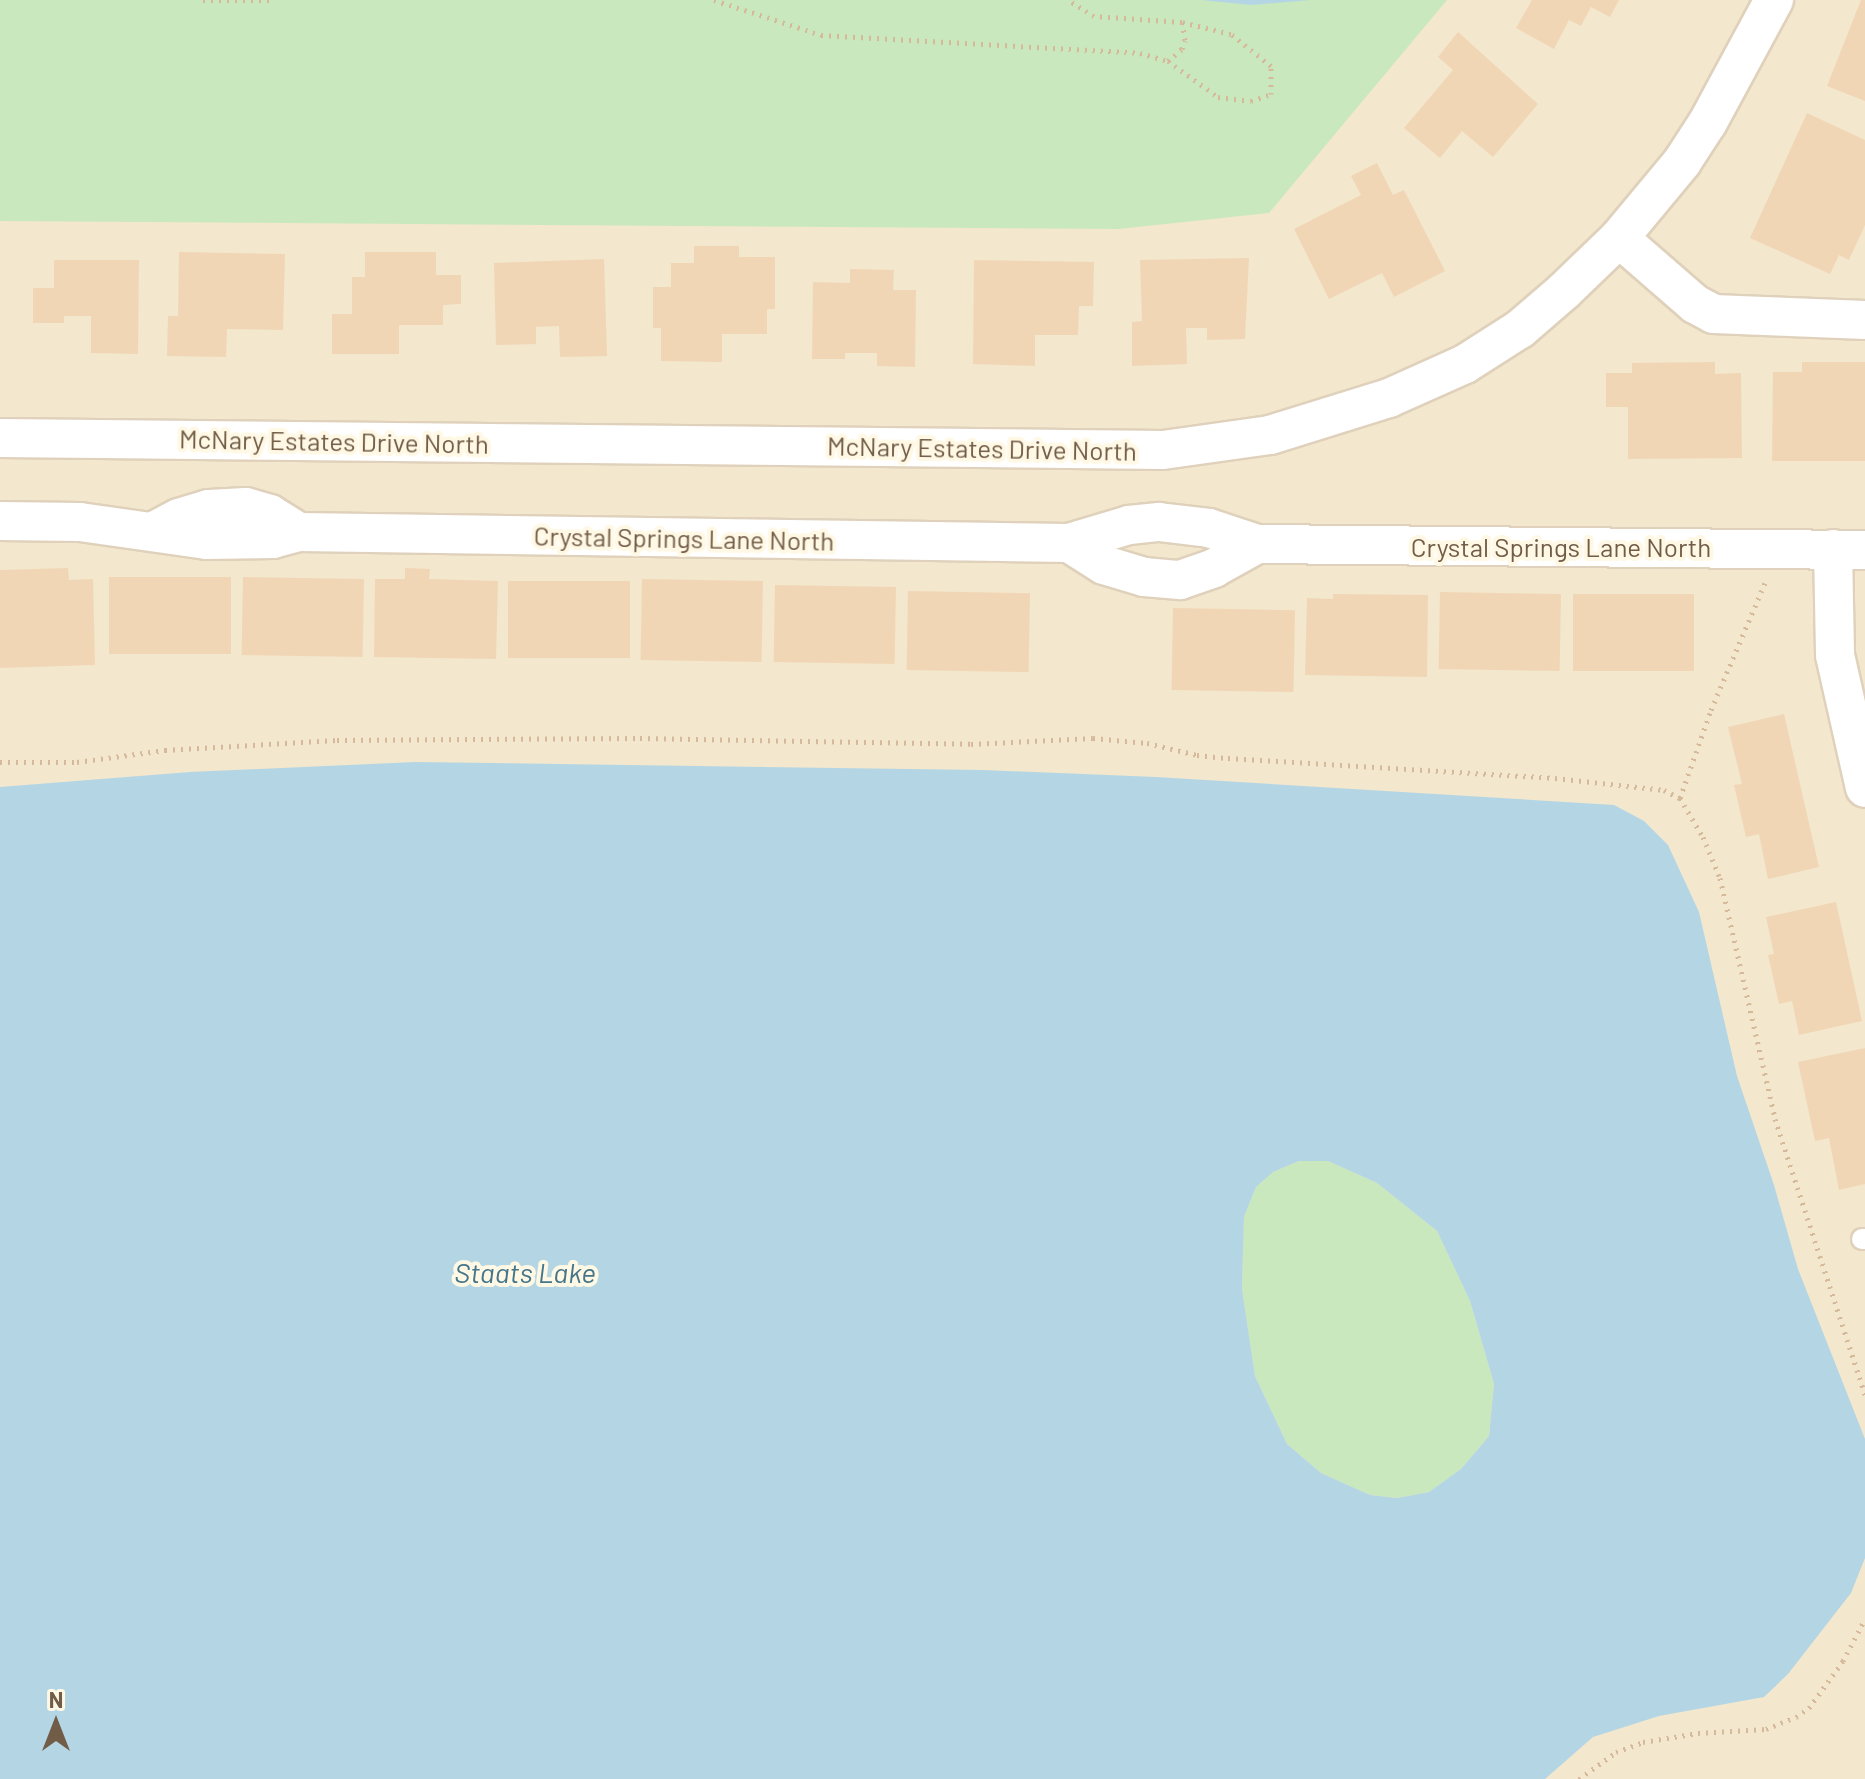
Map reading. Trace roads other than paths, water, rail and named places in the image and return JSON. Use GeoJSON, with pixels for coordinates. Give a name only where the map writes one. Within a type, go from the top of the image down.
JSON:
{"type":"FeatureCollection","features":[{"type":"Feature","properties":{"kind":"street","name":"McNary Estates Drive North"},"geometry":{"type":"LineString","coordinates":[[0,438],[1105,450],[1218,444],[1322,420],[1389,398],[1465,364],[1520,329],[1619,238],[1682,162],[1708,122],[1774,0]]}},
{"type":"Feature","properties":{"kind":"street"},"geometry":{"type":"LineString","coordinates":[[1619,238],[1695,304],[1714,314],[1865,320]]}},
{"type":"Feature","properties":{"kind":"street","name":"Crystal Springs Lane North"},"geometry":{"type":"LineString","coordinates":[[0,521],[80,522],[156,530],[207,540],[273,539],[299,532],[1069,543],[1129,525],[1159,522],[1209,528],[1257,544],[1849,549]]}},
{"type":"Feature","properties":{"kind":"street","name":"Crystal Springs Lane North"},"geometry":{"type":"LineString","coordinates":[[1069,543],[1104,565],[1144,577],[1180,580],[1214,568],[1257,544]]}},
{"type":"Feature","properties":{"kind":"street"},"geometry":{"type":"LineString","coordinates":[[1849,549],[1835,655],[1865,788]]}},
{"type":"Feature","properties":{"kind":"water"},"geometry":{"type":"Polygon","coordinates":[[[1201,0],[1310,0],[1251,5],[1201,0]]]}},
{"type":"Feature","properties":{"kind":"water","name":"Staats Lake"},"geometry":{"type":"Polygon","coordinates":[[[415,762],[983,770],[1156,777],[1614,805],[1644,821],[1668,845],[1699,912],[1737,1076],[1774,1185],[1798,1269],[1865,1439],[1865,1558],[1851,1593],[1788,1674],[1764,1697],[1659,1716],[1593,1737],[1545,1779],[0,1779],[0,787],[190,772],[415,762]],[[1299,1161],[1273,1172],[1256,1187],[1244,1217],[1242,1289],[1255,1376],[1287,1444],[1321,1473],[1370,1495],[1397,1498],[1429,1492],[1461,1469],[1489,1436],[1494,1384],[1470,1301],[1437,1231],[1377,1183],[1328,1161],[1299,1161]]]}}]}
